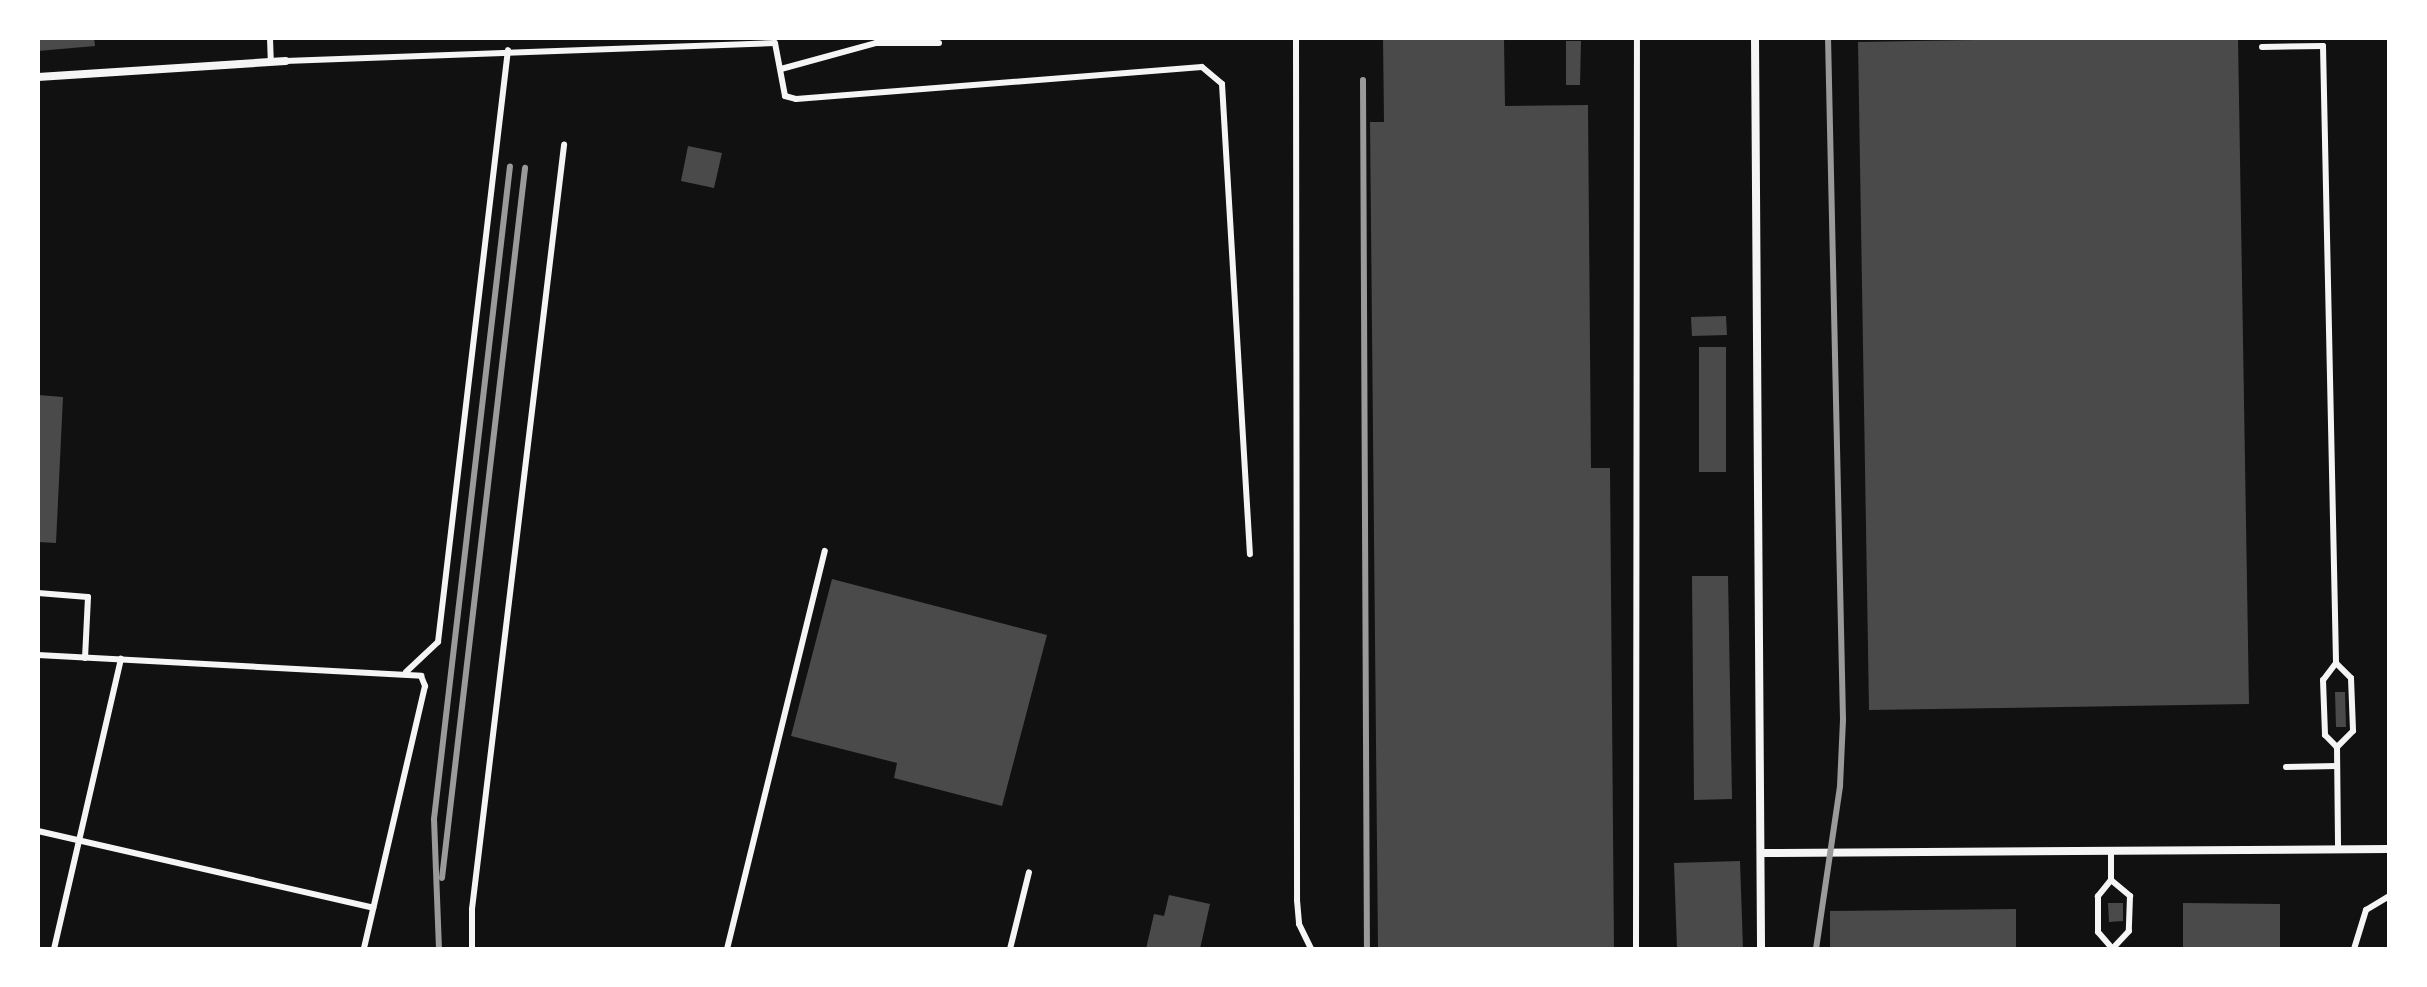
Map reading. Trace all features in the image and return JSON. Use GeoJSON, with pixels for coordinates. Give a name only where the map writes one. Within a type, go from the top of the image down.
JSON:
{"type":"FeatureCollection","features":[{"type":"Feature","properties":{"kind":"street"},"geometry":{"type":"LineString","coordinates":[[1755,38],[1761,949]]}},
{"type":"Feature","properties":{"kind":"street"},"geometry":{"type":"LineString","coordinates":[[38,77],[285,61]]}},
{"type":"Feature","properties":{"kind":"street"},"geometry":{"type":"LineString","coordinates":[[1761,853],[2389,849]]}},
{"type":"Feature","properties":{"kind":"lane"},"geometry":{"type":"LineString","coordinates":[[270,38],[271,61]]}},
{"type":"Feature","properties":{"kind":"lane"},"geometry":{"type":"LineString","coordinates":[[1296,38],[1297,900],[1299,924],[1311,949]]}},
{"type":"Feature","properties":{"kind":"lane"},"geometry":{"type":"LineString","coordinates":[[1636,949],[1637,38]]}},
{"type":"Feature","properties":{"kind":"lane"},"geometry":{"type":"LineString","coordinates":[[781,69],[876,40],[939,43]]}},
{"type":"Feature","properties":{"kind":"lane"},"geometry":{"type":"LineString","coordinates":[[285,61],[508,50],[775,43],[785,96],[796,99],[1202,67],[1222,84],[1250,554]]}},
{"type":"Feature","properties":{"kind":"lane"},"geometry":{"type":"LineString","coordinates":[[2262,47],[2323,46],[2336,663],[2323,680],[2325,735],[2337,747]]}},
{"type":"Feature","properties":{"kind":"lane"},"geometry":{"type":"LineString","coordinates":[[406,672],[438,642],[508,50]]}},
{"type":"Feature","properties":{"kind":"lane"},"geometry":{"type":"LineString","coordinates":[[472,949],[472,909],[564,145]]}},
{"type":"Feature","properties":{"kind":"lane"},"geometry":{"type":"LineString","coordinates":[[727,949],[825,551]]}},
{"type":"Feature","properties":{"kind":"lane"},"geometry":{"type":"LineString","coordinates":[[38,593],[88,597],[85,658]]}},
{"type":"Feature","properties":{"kind":"lane"},"geometry":{"type":"LineString","coordinates":[[38,655],[406,672],[421,676],[425,686],[364,949]]}},
{"type":"Feature","properties":{"kind":"lane"},"geometry":{"type":"LineString","coordinates":[[54,949],[121,659]]}},
{"type":"Feature","properties":{"kind":"lane"},"geometry":{"type":"LineString","coordinates":[[2336,663],[2351,678],[2353,731],[2337,747],[2338,849]]}},
{"type":"Feature","properties":{"kind":"lane"},"geometry":{"type":"LineString","coordinates":[[2286,767],[2337,766]]}},
{"type":"Feature","properties":{"kind":"lane"},"geometry":{"type":"LineString","coordinates":[[38,831],[373,908]]}},
{"type":"Feature","properties":{"kind":"lane"},"geometry":{"type":"LineString","coordinates":[[2111,850],[2111,880],[2098,896],[2098,932],[2112,948],[2129,931],[2130,896],[2111,880]]}},
{"type":"Feature","properties":{"kind":"lane"},"geometry":{"type":"LineString","coordinates":[[1010,949],[1029,872]]}},
{"type":"Feature","properties":{"kind":"lane"},"geometry":{"type":"LineString","coordinates":[[2354,949],[2366,910],[2389,896]]}},
{"type":"Feature","properties":{"kind":"building"},"geometry":{"type":"Polygon","coordinates":[[[38,38],[94,38],[95,46],[38,51],[38,38]]]}},
{"type":"Feature","properties":{"kind":"building"},"geometry":{"type":"Polygon","coordinates":[[[1383,38],[1504,38],[1505,106],[1588,105],[1591,468],[1610,468],[1614,949],[1378,949],[1370,122],[1384,122],[1383,38]]]}},
{"type":"Feature","properties":{"kind":"building"},"geometry":{"type":"Polygon","coordinates":[[[2238,38],[2249,704],[1869,710],[1858,42],[2238,38]]]}},
{"type":"Feature","properties":{"kind":"building"},"geometry":{"type":"Polygon","coordinates":[[[1566,41],[1581,41],[1580,85],[1566,85],[1566,41]]]}},
{"type":"Feature","properties":{"kind":"building"},"geometry":{"type":"Polygon","coordinates":[[[688,146],[722,153],[714,188],[681,181],[688,146]]]}},
{"type":"Feature","properties":{"kind":"building"},"geometry":{"type":"Polygon","coordinates":[[[1726,316],[1727,335],[1692,336],[1691,317],[1726,316]]]}},
{"type":"Feature","properties":{"kind":"building"},"geometry":{"type":"Polygon","coordinates":[[[1699,347],[1726,347],[1726,472],[1699,472],[1699,347]]]}},
{"type":"Feature","properties":{"kind":"building"},"geometry":{"type":"Polygon","coordinates":[[[38,395],[63,397],[56,543],[38,542],[38,395]]]}},
{"type":"Feature","properties":{"kind":"building"},"geometry":{"type":"Polygon","coordinates":[[[1692,576],[1728,576],[1732,799],[1694,800],[1692,576]]]}},
{"type":"Feature","properties":{"kind":"building"},"geometry":{"type":"Polygon","coordinates":[[[832,579],[1047,635],[1002,806],[894,778],[897,763],[791,736],[832,579]]]}},
{"type":"Feature","properties":{"kind":"building"},"geometry":{"type":"Polygon","coordinates":[[[2335,692],[2345,692],[2346,727],[2336,727],[2335,692]]]}},
{"type":"Feature","properties":{"kind":"building"},"geometry":{"type":"Polygon","coordinates":[[[1740,861],[1743,949],[1677,949],[1674,863],[1740,861]]]}},
{"type":"Feature","properties":{"kind":"building"},"geometry":{"type":"Polygon","coordinates":[[[1169,895],[1210,904],[1200,949],[1146,949],[1154,914],[1164,916],[1169,895]]]}},
{"type":"Feature","properties":{"kind":"building"},"geometry":{"type":"Polygon","coordinates":[[[2108,903],[2123,903],[2123,921],[2109,922],[2108,903]]]}},
{"type":"Feature","properties":{"kind":"building"},"geometry":{"type":"Polygon","coordinates":[[[2183,903],[2280,904],[2280,949],[2183,949],[2183,903]]]}},
{"type":"Feature","properties":{"kind":"building"},"geometry":{"type":"Polygon","coordinates":[[[2016,909],[2016,949],[1830,949],[1830,911],[2016,909]]]}},
{"type":"Feature","properties":{"kind":"railway"},"geometry":{"type":"LineString","coordinates":[[1816,949],[1840,786],[1843,719],[1828,38]]}},
{"type":"Feature","properties":{"kind":"railway"},"geometry":{"type":"LineString","coordinates":[[1363,80],[1367,949]]}},
{"type":"Feature","properties":{"kind":"railway"},"geometry":{"type":"LineString","coordinates":[[439,949],[434,819],[510,166]]}},
{"type":"Feature","properties":{"kind":"railway"},"geometry":{"type":"LineString","coordinates":[[442,878],[525,168]]}}]}
